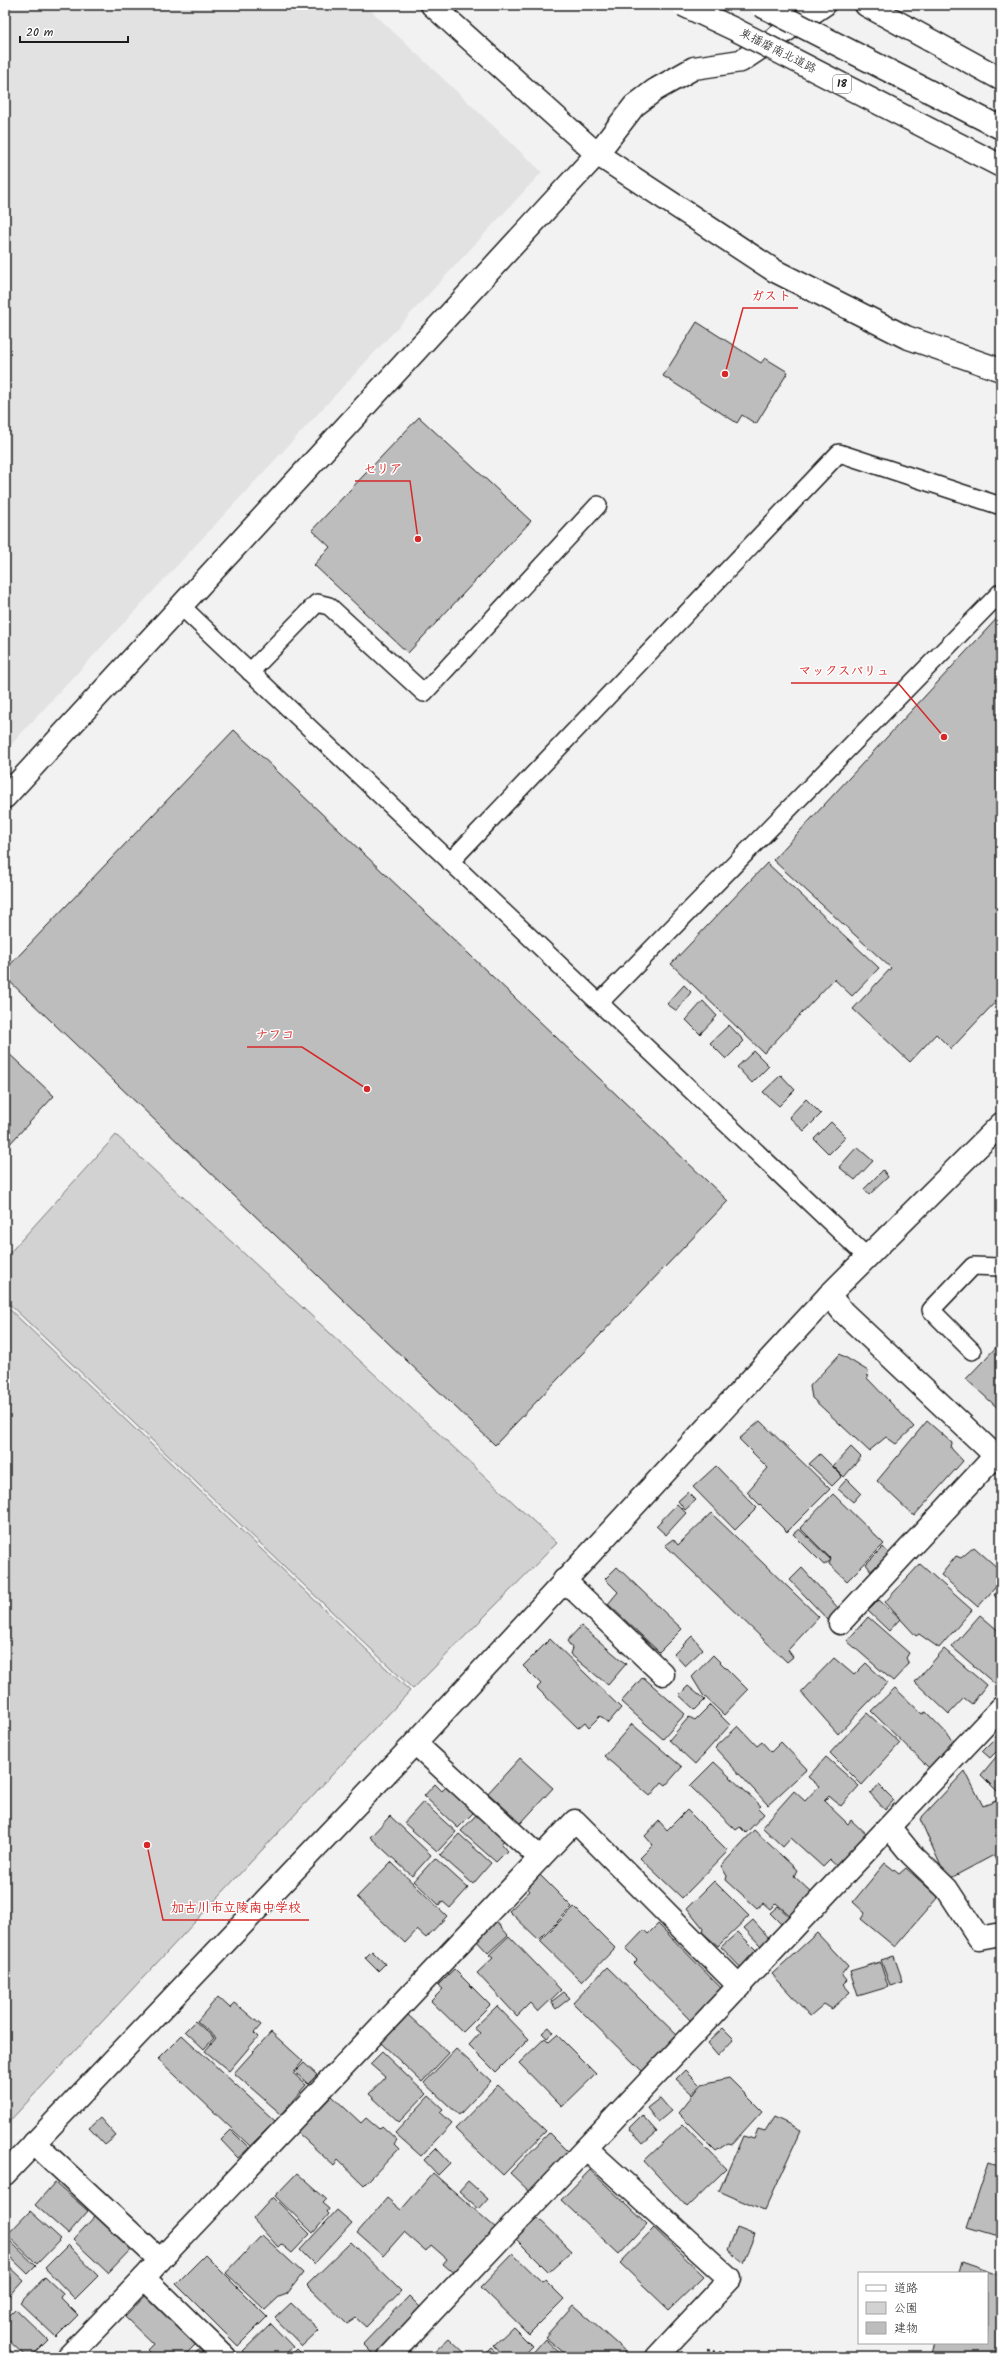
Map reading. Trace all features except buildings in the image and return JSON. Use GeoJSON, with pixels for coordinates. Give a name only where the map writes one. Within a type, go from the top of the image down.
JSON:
{"type":"FeatureCollection","features":[{"type":"Feature","properties":{"kind":"main road"},"geometry":{"type":"LineString","coordinates":[[432,5],[597,154],[774,271],[906,337],[1001,370]]}},
{"type":"Feature","properties":{"kind":"main road","name":"東播磨南北道路"},"geometry":{"type":"LineString","coordinates":[[683,5],[736,30],[1001,166]]}},
{"type":"Feature","properties":{"kind":"main road"},"geometry":{"type":"LineString","coordinates":[[760,5],[1001,128]]}},
{"type":"Feature","properties":{"kind":"main road"},"geometry":{"type":"LineString","coordinates":[[5,797],[597,154],[634,106],[655,90],[694,68],[741,61],[824,5]]}},
{"type":"Feature","properties":{"kind":"main road"},"geometry":{"type":"LineString","coordinates":[[866,5],[1001,79]]}},
{"type":"Feature","properties":{"kind":"main road"},"geometry":{"type":"LineString","coordinates":[[5,2174],[415,1743],[829,1295],[1001,1124]]}},
{"type":"Feature","properties":{"kind":"main road"},"geometry":{"type":"LineString","coordinates":[[829,1295],[843,1312],[998,1459],[840,1623]]}},
{"type":"Feature","properties":{"kind":"main road"},"geometry":{"type":"LineString","coordinates":[[564,1580],[663,1674]]}},
{"type":"Feature","properties":{"kind":"main road"},"geometry":{"type":"LineString","coordinates":[[389,2357],[587,2149],[1001,1708]]}},
{"type":"Feature","properties":{"kind":"main road"},"geometry":{"type":"LineString","coordinates":[[415,1743],[540,1858]]}},
{"type":"Feature","properties":{"kind":"main road"},"geometry":{"type":"LineString","coordinates":[[68,2357],[575,1821],[740,1986]]}},
{"type":"Feature","properties":{"kind":"main road"},"geometry":{"type":"LineString","coordinates":[[889,1827],[911,1854],[947,1889],[979,1938],[1001,1934]]}},
{"type":"Feature","properties":{"kind":"main road"},"geometry":{"type":"LineString","coordinates":[[34,2143],[160,2260]]}},
{"type":"Feature","properties":{"kind":"main road"},"geometry":{"type":"LineString","coordinates":[[587,2149],[730,2279],[657,2357]]}},
{"type":"Feature","properties":{"kind":"main road"},"geometry":{"type":"LineString","coordinates":[[144,2278],[225,2357]]}},
{"type":"Feature","properties":{"kind":"lane"},"geometry":{"type":"LineString","coordinates":[[450,862],[839,453],[1001,506]]}},
{"type":"Feature","properties":{"kind":"lane"},"geometry":{"type":"LineString","coordinates":[[250,672],[317,603],[329,606],[424,693],[598,505]]}},
{"type":"Feature","properties":{"kind":"lane"},"geometry":{"type":"LineString","coordinates":[[599,1004],[1001,592]]}},
{"type":"Feature","properties":{"kind":"lane"},"geometry":{"type":"LineString","coordinates":[[181,606],[867,1257]]}},
{"type":"Feature","properties":{"kind":"lane"},"geometry":{"type":"LineString","coordinates":[[972,1351],[931,1310],[973,1266],[998,1267],[1001,1269]]}},
{"type":"Feature","properties":{"kind":"shaded area"},"geometry":{"type":"Polygon","coordinates":[[[5,5],[365,5],[542,172],[5,751],[5,5]]]}},
{"type":"Feature","properties":{"kind":"green space"},"geometry":{"type":"Polygon","coordinates":[[[116,1135],[557,1543],[413,1689],[5,1300],[5,1258],[116,1135]]]}},
{"type":"Feature","properties":{"kind":"green space"},"geometry":{"type":"Polygon","coordinates":[[[5,1305],[410,1691],[5,2126],[5,1305]]]}},
{"type":"Feature","properties":{"kind":"place","name":"ガスト"},"geometry":{"type":"Point","coordinates":[725,374]}},
{"type":"Feature","properties":{"kind":"place","name":"セリア"},"geometry":{"type":"Point","coordinates":[418,539]}},
{"type":"Feature","properties":{"kind":"place","name":"マックスバリュ"},"geometry":{"type":"Point","coordinates":[944,737]}},
{"type":"Feature","properties":{"kind":"place","name":"ナフコ"},"geometry":{"type":"Point","coordinates":[367,1089]}},
{"type":"Feature","properties":{"kind":"place","name":"加古川市立陵南中学校"},"geometry":{"type":"Point","coordinates":[147,1845]}}]}
